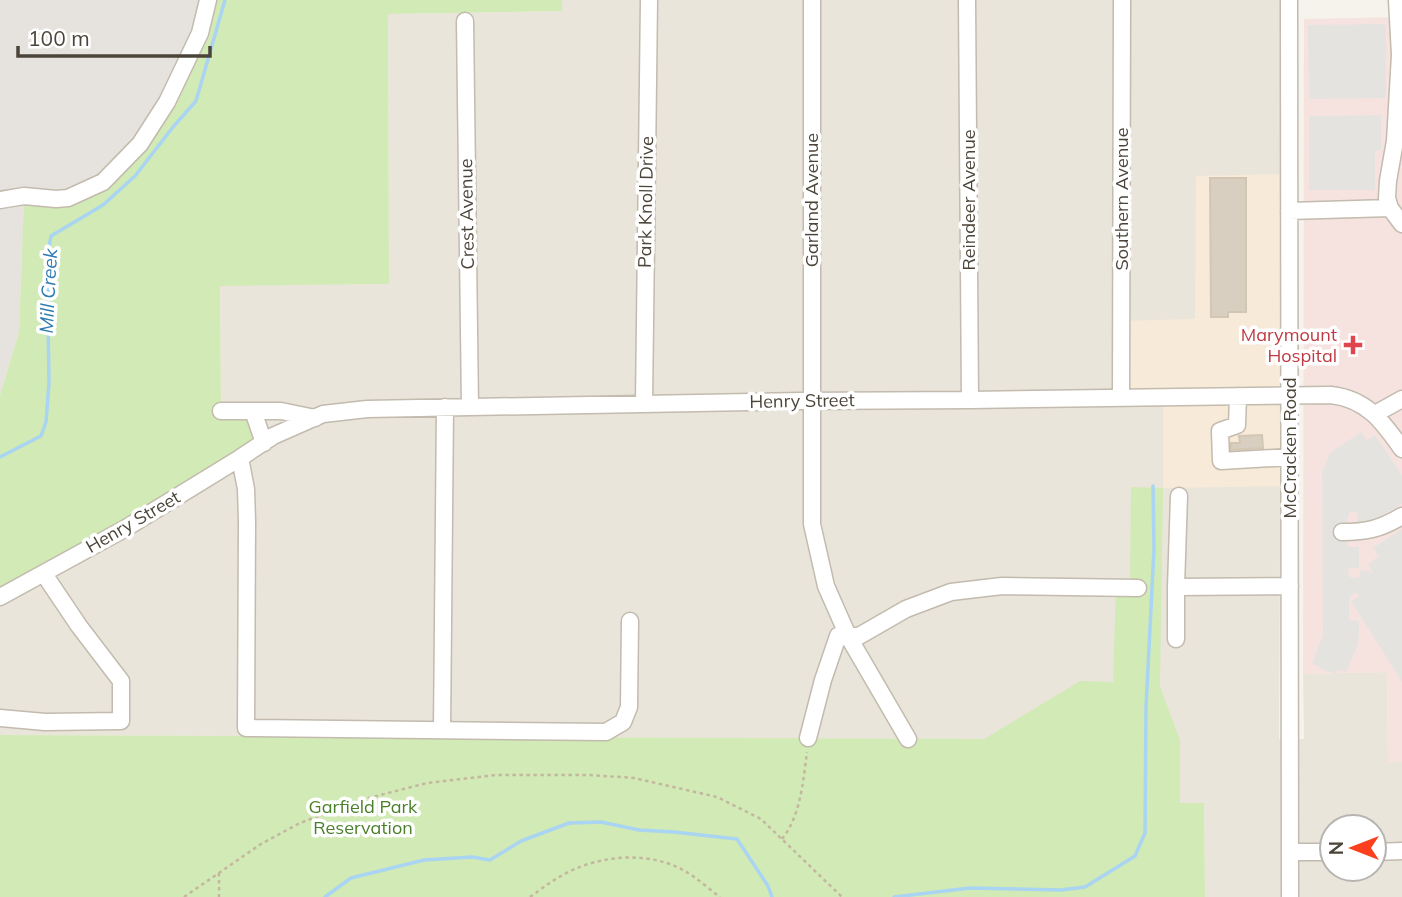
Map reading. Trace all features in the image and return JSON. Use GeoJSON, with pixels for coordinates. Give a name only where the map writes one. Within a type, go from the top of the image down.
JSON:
{"type":"FeatureCollection","features":[{"type":"Feature","properties":{"kind":"street"},"geometry":{"type":"LineString","coordinates":[[0,200],[24,196],[68,198],[103,182],[140,144],[167,102],[200,33],[208,0]]}},
{"type":"Feature","properties":{"kind":"street","name":"Park Knoll Drive"},"geometry":{"type":"LineString","coordinates":[[643,403],[649,0]]}},
{"type":"Feature","properties":{"kind":"street","name":"Garland Avenue"},"geometry":{"type":"LineString","coordinates":[[812,0],[812,524],[826,586],[848,636],[908,739]]}},
{"type":"Feature","properties":{"kind":"street","name":"Reindeer Avenue"},"geometry":{"type":"LineString","coordinates":[[967,0],[970,400]]}},
{"type":"Feature","properties":{"kind":"street","name":"Southern Avenue"},"geometry":{"type":"LineString","coordinates":[[1122,0],[1122,397]]}},
{"type":"Feature","properties":{"kind":"street","name":"McCracken Road"},"geometry":{"type":"LineString","coordinates":[[1289,0],[1290,897]]}},
{"type":"Feature","properties":{"kind":"street"},"geometry":{"type":"LineString","coordinates":[[1397,0],[1400,55],[1395,141],[1387,198],[1390,208],[1402,224]]}},
{"type":"Feature","properties":{"kind":"street","name":"Crest Avenue"},"geometry":{"type":"LineString","coordinates":[[465,21],[470,407]]}},
{"type":"Feature","properties":{"kind":"street"},"geometry":{"type":"LineString","coordinates":[[1289,211],[1390,208]]}},
{"type":"Feature","properties":{"kind":"street","name":"Henry Street"},"geometry":{"type":"LineString","coordinates":[[0,597],[126,528],[273,436],[323,414],[368,409],[643,403],[1290,395],[1342,396],[1375,414]]}},
{"type":"Feature","properties":{"kind":"street"},"geometry":{"type":"LineString","coordinates":[[1238,396],[1237,425],[1220,431],[1221,461],[1290,457]]}},
{"type":"Feature","properties":{"kind":"street"},"geometry":{"type":"LineString","coordinates":[[1402,399],[1375,414],[1387,426],[1402,449]]}},
{"type":"Feature","properties":{"kind":"street"},"geometry":{"type":"LineString","coordinates":[[442,730],[445,407]]}},
{"type":"Feature","properties":{"kind":"street","name":"Henry Street"},"geometry":{"type":"LineString","coordinates":[[221,411],[281,411],[315,418]]}},
{"type":"Feature","properties":{"kind":"street"},"geometry":{"type":"LineString","coordinates":[[253,411],[264,443]]}},
{"type":"Feature","properties":{"kind":"street"},"geometry":{"type":"LineString","coordinates":[[240,458],[246,489],[247,522],[246,727],[606,732],[623,722],[629,707],[630,621]]}},
{"type":"Feature","properties":{"kind":"street"},"geometry":{"type":"LineString","coordinates":[[1176,639],[1179,496]]}},
{"type":"Feature","properties":{"kind":"street"},"geometry":{"type":"LineString","coordinates":[[1342,532],[1364,532],[1381,528],[1402,516]]}},
{"type":"Feature","properties":{"kind":"street"},"geometry":{"type":"LineString","coordinates":[[0,718],[45,722],[121,721],[121,681],[79,626],[44,573]]}},
{"type":"Feature","properties":{"kind":"street"},"geometry":{"type":"LineString","coordinates":[[808,738],[838,636],[859,636],[906,609],[951,592],[1002,586],[1138,588]]}},
{"type":"Feature","properties":{"kind":"street"},"geometry":{"type":"LineString","coordinates":[[1176,587],[1290,586]]}},
{"type":"Feature","properties":{"kind":"street"},"geometry":{"type":"LineString","coordinates":[[1290,852],[1318,852]]}},
{"type":"Feature","properties":{"kind":"path"},"geometry":{"type":"LineString","coordinates":[[782,839],[790,828],[803,788],[808,738]]}},
{"type":"Feature","properties":{"kind":"path"},"geometry":{"type":"LineString","coordinates":[[184,897],[261,844],[300,823],[361,800],[427,783],[496,775],[590,775],[634,778],[717,797],[761,819],[842,897]]}},
{"type":"Feature","properties":{"kind":"path"},"geometry":{"type":"LineString","coordinates":[[530,897],[562,875],[587,865],[623,857],[667,863],[686,872],[720,897]]}},
{"type":"Feature","properties":{"kind":"path"},"geometry":{"type":"LineString","coordinates":[[219,873],[219,897]]}},
{"type":"Feature","properties":{"kind":"shaded area"},"geometry":{"type":"Polygon","coordinates":[[[0,0],[208,0],[167,102],[103,182],[68,198],[24,196],[19,332],[0,395],[0,0]]]}},
{"type":"Feature","properties":{"kind":"shaded area"},"geometry":{"type":"Polygon","coordinates":[[[562,0],[1283,0],[1279,739],[1304,739],[1303,674],[1387,672],[1388,762],[1402,762],[1402,897],[1205,897],[1204,803],[1180,803],[1179,740],[0,735],[0,597],[221,411],[220,285],[389,284],[388,14],[561,11],[562,0]]]}},
{"type":"Feature","properties":{"kind":"shaded area","name":"Marymount Hospital"},"geometry":{"type":"Polygon","coordinates":[[[1402,17],[1402,762],[1388,762],[1387,672],[1303,674],[1304,19],[1402,17]]]}},
{"type":"Feature","properties":{"kind":"shaded area"},"geometry":{"type":"Polygon","coordinates":[[[1386,24],[1386,98],[1309,99],[1308,25],[1386,24]]]}},
{"type":"Feature","properties":{"kind":"shaded area"},"geometry":{"type":"Polygon","coordinates":[[[1381,115],[1381,150],[1375,151],[1375,190],[1309,190],[1309,116],[1381,115]]]}},
{"type":"Feature","properties":{"kind":"shaded area"},"geometry":{"type":"Polygon","coordinates":[[[1289,174],[1290,486],[1163,488],[1163,397],[1122,397],[1122,321],[1195,319],[1196,176],[1289,174]]]}},
{"type":"Feature","properties":{"kind":"shaded area"},"geometry":{"type":"Polygon","coordinates":[[[1361,432],[1366,440],[1375,435],[1402,475],[1402,504],[1368,522],[1358,523],[1357,512],[1348,515],[1348,547],[1359,547],[1359,568],[1349,568],[1348,574],[1350,577],[1359,577],[1361,569],[1373,573],[1368,564],[1379,556],[1373,548],[1402,529],[1402,682],[1351,601],[1359,596],[1354,593],[1349,598],[1349,620],[1359,621],[1358,644],[1346,672],[1337,670],[1335,674],[1312,664],[1323,635],[1322,472],[1330,453],[1361,432]]]}},
{"type":"Feature","properties":{"kind":"green space"},"geometry":{"type":"Polygon","coordinates":[[[208,0],[562,0],[562,11],[388,14],[389,284],[220,286],[221,411],[253,411],[264,443],[0,597],[0,395],[19,332],[24,196],[56,199],[103,182],[140,144],[208,0]]]}},
{"type":"Feature","properties":{"kind":"green space","name":"Garfield Park Reservation"},"geometry":{"type":"Polygon","coordinates":[[[1131,487],[1163,488],[1160,687],[1180,740],[1180,803],[1204,803],[1205,897],[0,897],[0,735],[984,739],[1080,681],[1113,682],[1116,587],[1130,587],[1131,487]]]}},
{"type":"Feature","properties":{"kind":"building"},"geometry":{"type":"Polygon","coordinates":[[[1210,178],[1246,178],[1246,312],[1228,312],[1228,317],[1211,317],[1210,178]]]}},
{"type":"Feature","properties":{"kind":"building"},"geometry":{"type":"Polygon","coordinates":[[[1262,435],[1263,448],[1231,450],[1231,443],[1240,443],[1239,436],[1262,435]]]}},
{"type":"Feature","properties":{"kind":"waterway","name":"Mill Creek"},"geometry":{"type":"LineString","coordinates":[[0,457],[41,436],[46,422],[49,383],[47,257],[51,236],[103,205],[135,176],[196,101],[225,0]]}},
{"type":"Feature","properties":{"kind":"waterway"},"geometry":{"type":"LineString","coordinates":[[894,897],[970,888],[1061,890],[1085,887],[1135,856],[1145,833],[1146,707],[1154,549],[1153,486]]}},
{"type":"Feature","properties":{"kind":"waterway"},"geometry":{"type":"LineString","coordinates":[[325,897],[351,878],[424,860],[472,857],[490,860],[521,841],[569,823],[601,822],[639,830],[737,839],[768,886],[772,897]]}},
{"type":"Feature","properties":{"kind":"place","name":"Marymount Hospital"},"geometry":{"type":"Point","coordinates":[1353,345]}}]}
